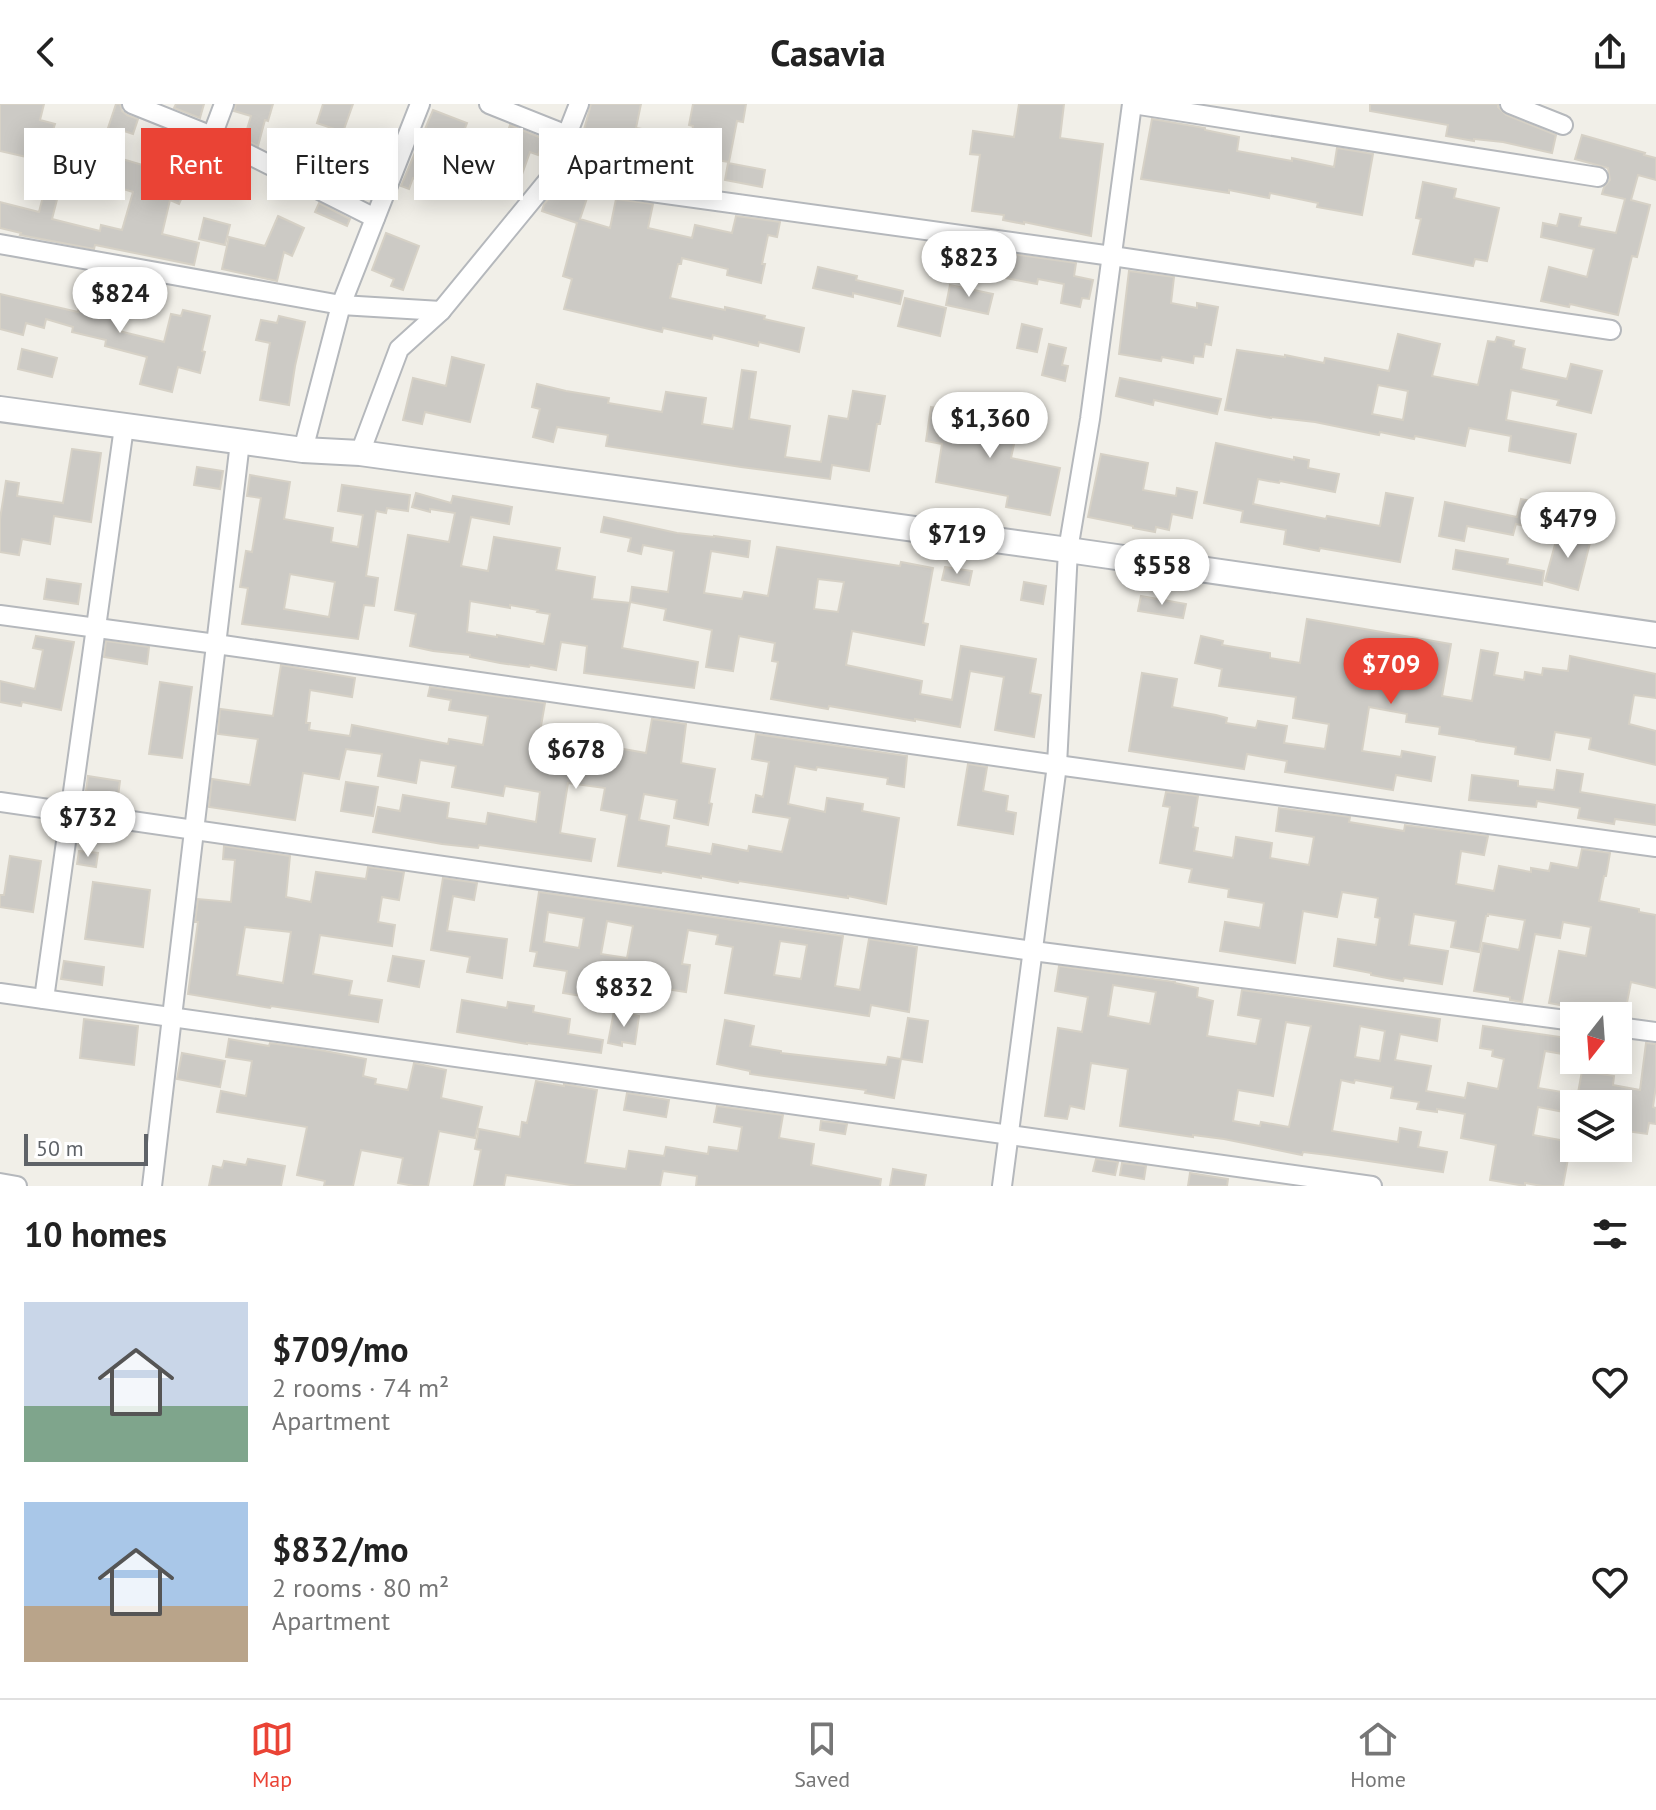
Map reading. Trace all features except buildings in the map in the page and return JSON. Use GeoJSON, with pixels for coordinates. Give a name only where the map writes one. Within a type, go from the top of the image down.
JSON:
{"type":"FeatureCollection","features":[{"type":"Feature","properties":{"kind":"street"},"geometry":{"type":"LineString","coordinates":[[132,104],[192,128]]}},
{"type":"Feature","properties":{"kind":"street"},"geometry":{"type":"LineString","coordinates":[[215,128],[224,104]]}},
{"type":"Feature","properties":{"kind":"street"},"geometry":{"type":"LineString","coordinates":[[303,450],[341,305],[420,104]]}},
{"type":"Feature","properties":{"kind":"street"},"geometry":{"type":"LineString","coordinates":[[489,104],[549,128]]}},
{"type":"Feature","properties":{"kind":"street"},"geometry":{"type":"LineString","coordinates":[[570,128],[579,104]]}},
{"type":"Feature","properties":{"kind":"street"},"geometry":{"type":"LineString","coordinates":[[1002,1186],[1057,765],[1068,550],[1090,419],[1133,104],[1598,177]]}},
{"type":"Feature","properties":{"kind":"street"},"geometry":{"type":"LineString","coordinates":[[1510,104],[1563,125]]}},
{"type":"Feature","properties":{"kind":"street"},"geometry":{"type":"LineString","coordinates":[[251,156],[375,218]]}},
{"type":"Feature","properties":{"kind":"street"},"geometry":{"type":"LineString","coordinates":[[360,453],[399,349],[441,311],[539,191]]}},
{"type":"Feature","properties":{"kind":"street"},"geometry":{"type":"LineString","coordinates":[[709,200],[1611,330]]}},
{"type":"Feature","properties":{"kind":"street"},"geometry":{"type":"LineString","coordinates":[[0,244],[341,305],[441,311]]}},
{"type":"Feature","properties":{"kind":"street"},"geometry":{"type":"LineString","coordinates":[[0,409],[303,450],[360,453],[1068,550],[1656,635]]}},
{"type":"Feature","properties":{"kind":"street"},"geometry":{"type":"LineString","coordinates":[[44,999],[124,427]]}},
{"type":"Feature","properties":{"kind":"street"},"geometry":{"type":"LineString","coordinates":[[152,1186],[240,442]]}},
{"type":"Feature","properties":{"kind":"street"},"geometry":{"type":"LineString","coordinates":[[0,615],[1656,847]]}},
{"type":"Feature","properties":{"kind":"street"},"geometry":{"type":"LineString","coordinates":[[0,802],[1033,951],[1560,1019]]}},
{"type":"Feature","properties":{"kind":"street"},"geometry":{"type":"LineString","coordinates":[[0,993],[1372,1186]]}},
{"type":"Feature","properties":{"kind":"street"},"geometry":{"type":"LineString","coordinates":[[1632,1029],[1656,1032]]}},
{"type":"Feature","properties":{"kind":"street"},"geometry":{"type":"LineString","coordinates":[[0,1183],[17,1186]]}}]}
